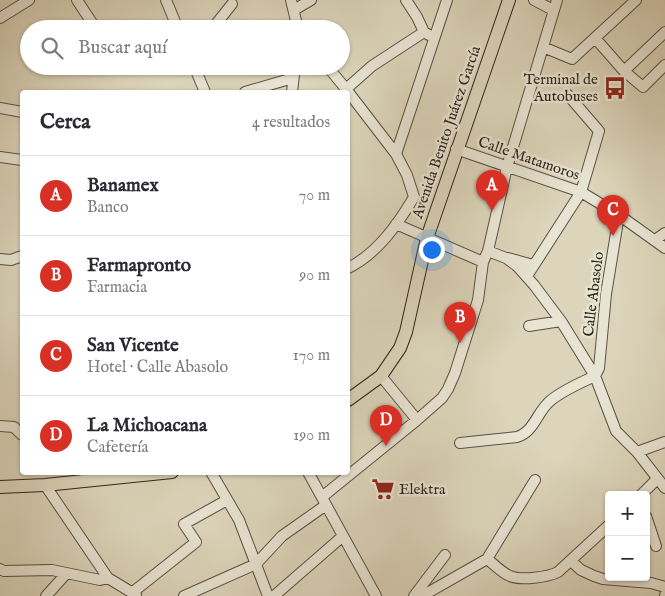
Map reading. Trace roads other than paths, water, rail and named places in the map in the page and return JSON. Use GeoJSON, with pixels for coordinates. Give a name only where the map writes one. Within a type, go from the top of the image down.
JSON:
{"type":"FeatureCollection","features":[{"type":"Feature","properties":{"kind":"main road","name":"Avenida Benito Juárez García"},"geometry":{"type":"LineString","coordinates":[[350,399],[381,376],[400,348],[406,332],[427,238],[456,149],[509,0]]}},
{"type":"Feature","properties":{"kind":"main road"},"geometry":{"type":"LineString","coordinates":[[0,487],[45,485],[143,475]]}},
{"type":"Feature","properties":{"kind":"street"},"geometry":{"type":"LineString","coordinates":[[0,18],[29,0]]}},
{"type":"Feature","properties":{"kind":"street"},"geometry":{"type":"LineString","coordinates":[[77,0],[90,20]]}},
{"type":"Feature","properties":{"kind":"street"},"geometry":{"type":"LineString","coordinates":[[166,0],[174,20]]}},
{"type":"Feature","properties":{"kind":"street"},"geometry":{"type":"LineString","coordinates":[[296,20],[293,5],[310,0]]}},
{"type":"Feature","properties":{"kind":"street"},"geometry":{"type":"LineString","coordinates":[[406,0],[424,32],[434,38]]}},
{"type":"Feature","properties":{"kind":"street"},"geometry":{"type":"LineString","coordinates":[[396,154],[447,0]]}},
{"type":"Feature","properties":{"kind":"street"},"geometry":{"type":"LineString","coordinates":[[184,596],[256,564],[282,536],[442,398],[448,389],[455,373],[478,300],[482,262],[488,251],[507,167],[555,5],[534,0]]}},
{"type":"Feature","properties":{"kind":"street"},"geometry":{"type":"LineString","coordinates":[[543,47],[572,59],[636,0]]}},
{"type":"Feature","properties":{"kind":"street"},"geometry":{"type":"LineString","coordinates":[[219,20],[232,4]]}},
{"type":"Feature","properties":{"kind":"street"},"geometry":{"type":"LineString","coordinates":[[334,75],[346,89],[372,66],[424,32]]}},
{"type":"Feature","properties":{"kind":"street"},"geometry":{"type":"LineString","coordinates":[[624,71],[665,32]]}},
{"type":"Feature","properties":{"kind":"street"},"geometry":{"type":"LineString","coordinates":[[595,38],[624,71],[643,87],[665,65]]}},
{"type":"Feature","properties":{"kind":"street"},"geometry":{"type":"LineString","coordinates":[[198,75],[204,90]]}},
{"type":"Feature","properties":{"kind":"street"},"geometry":{"type":"LineString","coordinates":[[292,90],[293,75]]}},
{"type":"Feature","properties":{"kind":"street"},"geometry":{"type":"LineString","coordinates":[[252,90],[293,78]]}},
{"type":"Feature","properties":{"kind":"street"},"geometry":{"type":"LineString","coordinates":[[350,94],[396,154],[407,175],[414,197],[396,224],[374,250],[350,267]]}},
{"type":"Feature","properties":{"kind":"street"},"geometry":{"type":"LineString","coordinates":[[527,276],[580,192],[599,131],[568,95]]}},
{"type":"Feature","properties":{"kind":"street"},"geometry":{"type":"LineString","coordinates":[[0,108],[20,112]]}},
{"type":"Feature","properties":{"kind":"street","name":"Calle Matamoros"},"geometry":{"type":"LineString","coordinates":[[456,149],[580,192],[619,214],[665,248]]}},
{"type":"Feature","properties":{"kind":"street"},"geometry":{"type":"LineString","coordinates":[[0,157],[20,160]]}},
{"type":"Feature","properties":{"kind":"street","name":"Calle Abasolo"},"geometry":{"type":"LineString","coordinates":[[595,376],[599,368],[606,294],[619,214]]}},
{"type":"Feature","properties":{"kind":"street"},"geometry":{"type":"LineString","coordinates":[[396,224],[482,262]]}},
{"type":"Feature","properties":{"kind":"street"},"geometry":{"type":"LineString","coordinates":[[655,240],[665,233]]}},
{"type":"Feature","properties":{"kind":"street"},"geometry":{"type":"LineString","coordinates":[[488,251],[533,265]]}},
{"type":"Feature","properties":{"kind":"street"},"geometry":{"type":"LineString","coordinates":[[0,260],[11,260],[20,257]]}},
{"type":"Feature","properties":{"kind":"street"},"geometry":{"type":"LineString","coordinates":[[506,258],[527,276],[562,321],[595,376],[614,427],[665,488]]}},
{"type":"Feature","properties":{"kind":"street"},"geometry":{"type":"LineString","coordinates":[[529,326],[562,321]]}},
{"type":"Feature","properties":{"kind":"street"},"geometry":{"type":"LineString","coordinates":[[381,376],[417,420]]}},
{"type":"Feature","properties":{"kind":"street"},"geometry":{"type":"LineString","coordinates":[[460,443],[524,435],[530,430],[541,410],[548,402],[559,394],[595,376]]}},
{"type":"Feature","properties":{"kind":"street"},"geometry":{"type":"LineString","coordinates":[[0,426],[14,427],[20,433]]}},
{"type":"Feature","properties":{"kind":"street"},"geometry":{"type":"LineString","coordinates":[[633,448],[665,442]]}},
{"type":"Feature","properties":{"kind":"street"},"geometry":{"type":"LineString","coordinates":[[213,475],[238,520],[268,596]]}},
{"type":"Feature","properties":{"kind":"street"},"geometry":{"type":"LineString","coordinates":[[310,475],[376,596]]}},
{"type":"Feature","properties":{"kind":"street"},"geometry":{"type":"LineString","coordinates":[[645,491],[657,479]]}},
{"type":"Feature","properties":{"kind":"street"},"geometry":{"type":"LineString","coordinates":[[422,596],[487,559],[535,480]]}},
{"type":"Feature","properties":{"kind":"street"},"geometry":{"type":"LineString","coordinates":[[45,485],[108,578],[135,594],[196,542],[184,524],[227,500]]}},
{"type":"Feature","properties":{"kind":"street"},"geometry":{"type":"LineString","coordinates":[[650,528],[656,546]]}},
{"type":"Feature","properties":{"kind":"street"},"geometry":{"type":"LineString","coordinates":[[487,559],[510,577],[546,577],[558,572],[605,529]]}},
{"type":"Feature","properties":{"kind":"street"},"geometry":{"type":"LineString","coordinates":[[274,596],[343,536]]}},
{"type":"Feature","properties":{"kind":"street"},"geometry":{"type":"LineString","coordinates":[[414,596],[446,555]]}},
{"type":"Feature","properties":{"kind":"street"},"geometry":{"type":"LineString","coordinates":[[571,561],[581,570],[603,579],[651,583],[665,588]]}},
{"type":"Feature","properties":{"kind":"street"},"geometry":{"type":"LineString","coordinates":[[0,569],[4,571],[52,570],[100,580],[108,578]]}},
{"type":"Feature","properties":{"kind":"street"},"geometry":{"type":"LineString","coordinates":[[47,596],[66,574]]}},
{"type":"Feature","properties":{"kind":"place","name":"Terminal de Autobuses"},"geometry":{"type":"Point","coordinates":[615,88]}},
{"type":"Feature","properties":{"kind":"place","name":"Banamex"},"geometry":{"type":"Point","coordinates":[492,211]}},
{"type":"Feature","properties":{"kind":"place","name":"San Vicente"},"geometry":{"type":"Point","coordinates":[613,236]}},
{"type":"Feature","properties":{"kind":"place","name":"Farmapronto"},"geometry":{"type":"Point","coordinates":[460,343]}},
{"type":"Feature","properties":{"kind":"place","name":"La Michoacana"},"geometry":{"type":"Point","coordinates":[386,446]}},
{"type":"Feature","properties":{"kind":"place","name":"Elektra"},"geometry":{"type":"Point","coordinates":[383,489]}}]}
